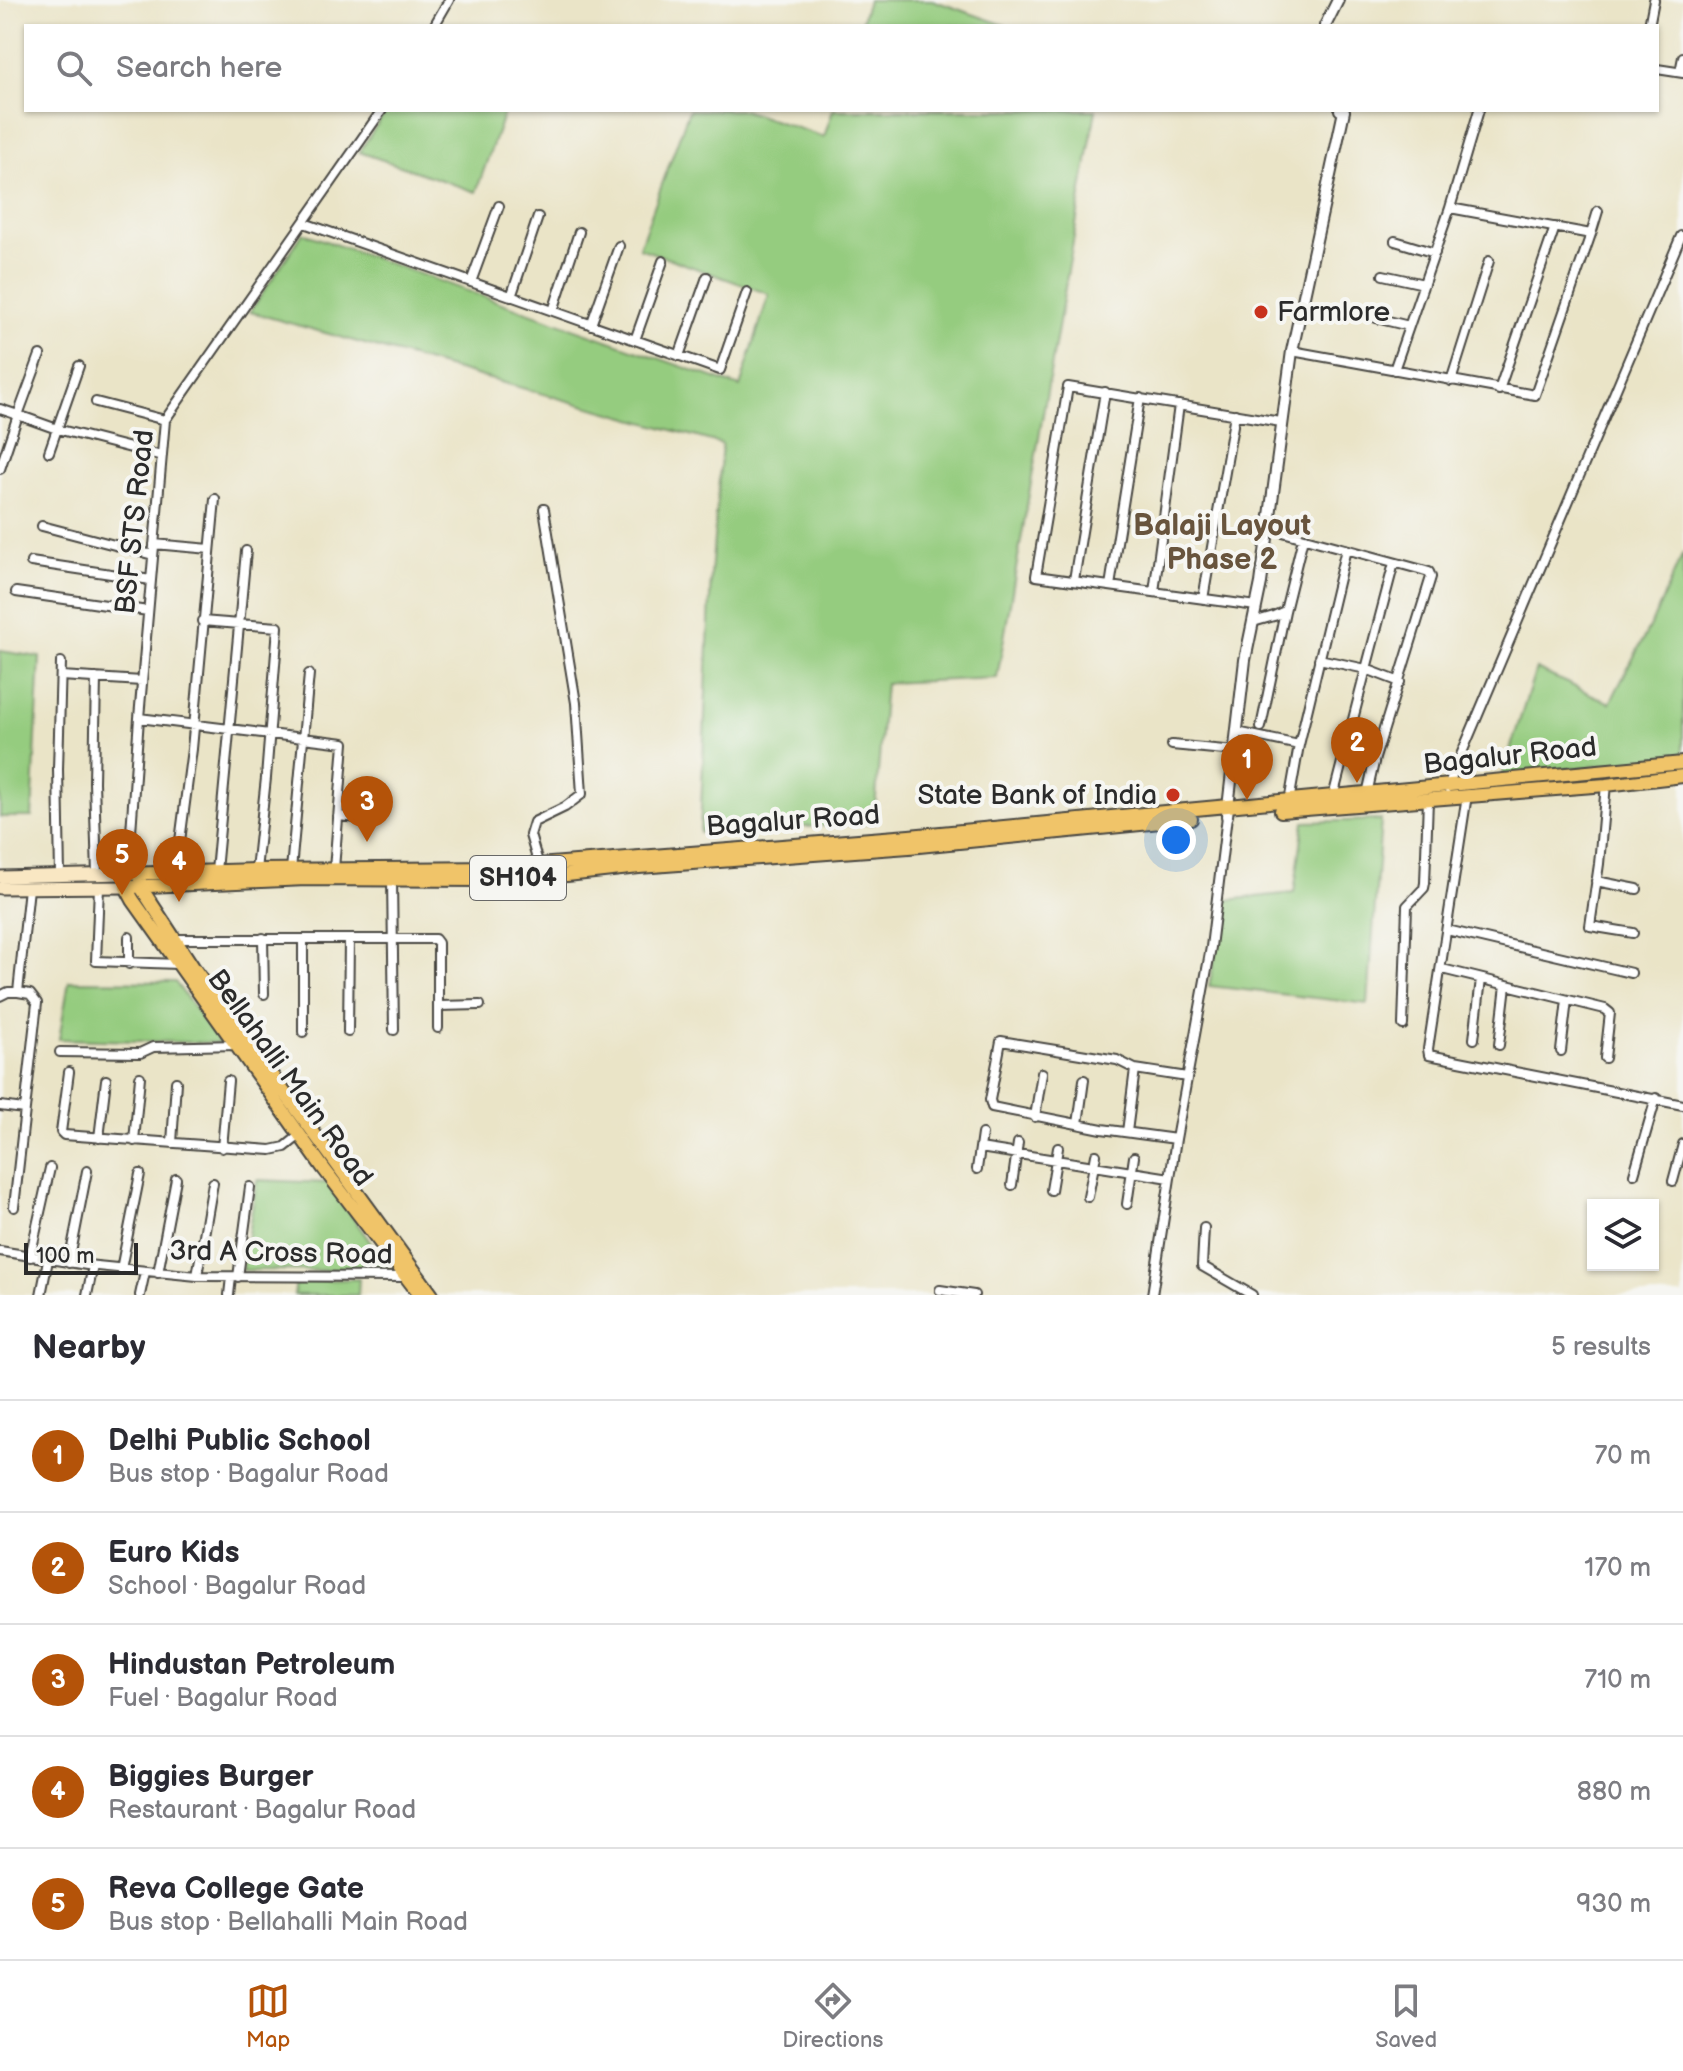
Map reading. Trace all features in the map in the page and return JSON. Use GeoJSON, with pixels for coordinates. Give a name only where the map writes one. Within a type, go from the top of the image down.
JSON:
{"type":"FeatureCollection","features":[{"type":"Feature","properties":{"kind":"main road","name":"Bagalur Road"},"geometry":{"type":"LineString","coordinates":[[1228,812],[1333,797],[1447,792],[1683,763]]}},
{"type":"Feature","properties":{"kind":"main road","name":"Bagalur Road"},"geometry":{"type":"LineString","coordinates":[[0,877],[97,874],[126,874],[140,880],[480,880],[540,877],[1228,812],[1428,799],[1447,792],[1467,795],[1683,776]]}},
{"type":"Feature","properties":{"kind":"main road","name":"Bagalur Road"},"geometry":{"type":"LineString","coordinates":[[140,880],[176,872],[499,868],[909,842]]}},
{"type":"Feature","properties":{"kind":"main road","name":"Bagalur Road"},"geometry":{"type":"LineString","coordinates":[[0,888],[99,887],[126,874]]}},
{"type":"Feature","properties":{"kind":"main road","name":"Bellahalli Main Road"},"geometry":{"type":"LineString","coordinates":[[126,874],[178,964],[300,1135],[412,1277],[432,1295]]}},
{"type":"Feature","properties":{"kind":"main road","name":"Bellahalli Main Road"},"geometry":{"type":"LineString","coordinates":[[140,880],[175,939],[412,1277],[420,1295]]}},
{"type":"Feature","properties":{"kind":"street"},"geometry":{"type":"LineString","coordinates":[[435,24],[449,0]]}},
{"type":"Feature","properties":{"kind":"street"},"geometry":{"type":"LineString","coordinates":[[1326,24],[1338,0]]}},
{"type":"Feature","properties":{"kind":"street"},"geometry":{"type":"LineString","coordinates":[[1649,24],[1654,0]]}},
{"type":"Feature","properties":{"kind":"street"},"geometry":{"type":"LineString","coordinates":[[1659,69],[1682,73],[1683,57]]}},
{"type":"Feature","properties":{"kind":"street","name":"BSF STS Road"},"geometry":{"type":"LineString","coordinates":[[126,874],[165,420],[381,112]]}},
{"type":"Feature","properties":{"kind":"street"},"geometry":{"type":"LineString","coordinates":[[1152,1295],[1176,1139],[1211,947],[1237,732],[1292,351],[1344,112]]}},
{"type":"Feature","properties":{"kind":"street"},"geometry":{"type":"LineString","coordinates":[[1394,370],[1450,208],[1478,112]]}},
{"type":"Feature","properties":{"kind":"street"},"geometry":{"type":"LineString","coordinates":[[471,282],[499,206]]}},
{"type":"Feature","properties":{"kind":"street"},"geometry":{"type":"LineString","coordinates":[[1450,208],[1591,234]]}},
{"type":"Feature","properties":{"kind":"street"},"geometry":{"type":"LineString","coordinates":[[1292,351],[1531,396],[1538,392],[1598,211]]}},
{"type":"Feature","properties":{"kind":"street"},"geometry":{"type":"LineString","coordinates":[[511,297],[538,217]]}},
{"type":"Feature","properties":{"kind":"street"},"geometry":{"type":"LineString","coordinates":[[304,223],[720,370],[747,292]]}},
{"type":"Feature","properties":{"kind":"street"},"geometry":{"type":"LineString","coordinates":[[1499,390],[1555,227]]}},
{"type":"Feature","properties":{"kind":"street"},"geometry":{"type":"LineString","coordinates":[[553,311],[579,232]]}},
{"type":"Feature","properties":{"kind":"street"},"geometry":{"type":"LineString","coordinates":[[1447,792],[1681,236]]}},
{"type":"Feature","properties":{"kind":"street"},"geometry":{"type":"LineString","coordinates":[[1395,241],[1435,253]]}},
{"type":"Feature","properties":{"kind":"street"},"geometry":{"type":"LineString","coordinates":[[591,325],[619,246]]}},
{"type":"Feature","properties":{"kind":"street"},"geometry":{"type":"LineString","coordinates":[[635,340],[663,261]]}},
{"type":"Feature","properties":{"kind":"street"},"geometry":{"type":"LineString","coordinates":[[1451,381],[1489,261]]}},
{"type":"Feature","properties":{"kind":"street"},"geometry":{"type":"LineString","coordinates":[[1383,275],[1424,284]]}},
{"type":"Feature","properties":{"kind":"street"},"geometry":{"type":"LineString","coordinates":[[679,356],[707,277]]}},
{"type":"Feature","properties":{"kind":"street"},"geometry":{"type":"LineString","coordinates":[[1376,318],[1409,326]]}},
{"type":"Feature","properties":{"kind":"street"},"geometry":{"type":"LineString","coordinates":[[0,469],[40,355]]}},
{"type":"Feature","properties":{"kind":"street"},"geometry":{"type":"LineString","coordinates":[[49,452],[79,366]]}},
{"type":"Feature","properties":{"kind":"street"},"geometry":{"type":"LineString","coordinates":[[1256,606],[1036,576],[1068,387],[1281,422]]}},
{"type":"Feature","properties":{"kind":"street"},"geometry":{"type":"LineString","coordinates":[[1074,580],[1105,392]]}},
{"type":"Feature","properties":{"kind":"street"},"geometry":{"type":"LineString","coordinates":[[1110,586],[1140,398]]}},
{"type":"Feature","properties":{"kind":"street"},"geometry":{"type":"LineString","coordinates":[[96,402],[165,420]]}},
{"type":"Feature","properties":{"kind":"street"},"geometry":{"type":"LineString","coordinates":[[1154,592],[1179,405]]}},
{"type":"Feature","properties":{"kind":"street"},"geometry":{"type":"LineString","coordinates":[[0,409],[57,429],[162,456]]}},
{"type":"Feature","properties":{"kind":"street"},"geometry":{"type":"LineString","coordinates":[[1203,599],[1235,414]]}},
{"type":"Feature","properties":{"kind":"street"},"geometry":{"type":"LineString","coordinates":[[176,872],[215,499]]}},
{"type":"Feature","properties":{"kind":"street"},"geometry":{"type":"LineString","coordinates":[[539,866],[530,835],[534,822],[565,807],[582,794],[576,703],[544,509]]}},
{"type":"Feature","properties":{"kind":"street"},"geometry":{"type":"LineString","coordinates":[[42,526],[153,555]]}},
{"type":"Feature","properties":{"kind":"street"},"geometry":{"type":"LineString","coordinates":[[1268,528],[1429,572],[1431,577],[1375,758],[1367,794]]}},
{"type":"Feature","properties":{"kind":"street"},"geometry":{"type":"LineString","coordinates":[[1261,727],[1303,538]]}},
{"type":"Feature","properties":{"kind":"street"},"geometry":{"type":"LineString","coordinates":[[154,544],[210,549]]}},
{"type":"Feature","properties":{"kind":"street"},"geometry":{"type":"LineString","coordinates":[[1289,802],[1299,745],[1346,549]]}},
{"type":"Feature","properties":{"kind":"street"},"geometry":{"type":"LineString","coordinates":[[216,871],[246,551]]}},
{"type":"Feature","properties":{"kind":"street"},"geometry":{"type":"LineString","coordinates":[[31,562],[151,580]]}},
{"type":"Feature","properties":{"kind":"street"},"geometry":{"type":"LineString","coordinates":[[1333,797],[1394,563]]}},
{"type":"Feature","properties":{"kind":"street"},"geometry":{"type":"LineString","coordinates":[[16,592],[148,611]]}},
{"type":"Feature","properties":{"kind":"street"},"geometry":{"type":"LineString","coordinates":[[1253,622],[1285,611]]}},
{"type":"Feature","properties":{"kind":"street"},"geometry":{"type":"LineString","coordinates":[[202,621],[278,627],[256,870]]}},
{"type":"Feature","properties":{"kind":"street"},"geometry":{"type":"LineString","coordinates":[[1319,659],[1366,669],[1400,682]]}},
{"type":"Feature","properties":{"kind":"street"},"geometry":{"type":"LineString","coordinates":[[60,875],[58,769],[61,662]]}},
{"type":"Feature","properties":{"kind":"street"},"geometry":{"type":"LineString","coordinates":[[291,870],[309,674]]}},
{"type":"Feature","properties":{"kind":"street"},"geometry":{"type":"LineString","coordinates":[[61,676],[142,681]]}},
{"type":"Feature","properties":{"kind":"street"},"geometry":{"type":"LineString","coordinates":[[96,678],[94,782],[97,874]]}},
{"type":"Feature","properties":{"kind":"street"},"geometry":{"type":"LineString","coordinates":[[139,718],[344,743],[334,869]]}},
{"type":"Feature","properties":{"kind":"street"},"geometry":{"type":"LineString","coordinates":[[1237,732],[1299,745]]}},
{"type":"Feature","properties":{"kind":"street"},"geometry":{"type":"LineString","coordinates":[[1172,745],[1235,751]]}},
{"type":"Feature","properties":{"kind":"street"},"geometry":{"type":"LineString","coordinates":[[1607,771],[1590,926],[1633,933]]}},
{"type":"Feature","properties":{"kind":"street"},"geometry":{"type":"LineString","coordinates":[[1467,795],[1429,1055],[1683,1105]]}},
{"type":"Feature","properties":{"kind":"street"},"geometry":{"type":"LineString","coordinates":[[1403,1025],[1407,906],[1425,883],[1428,799]]}},
{"type":"Feature","properties":{"kind":"street"},"geometry":{"type":"LineString","coordinates":[[338,816],[378,820]]}},
{"type":"Feature","properties":{"kind":"street"},"geometry":{"type":"LineString","coordinates":[[126,874],[140,880]]}},
{"type":"Feature","properties":{"kind":"street"},"geometry":{"type":"LineString","coordinates":[[392,879],[394,1030]]}},
{"type":"Feature","properties":{"kind":"street"},"geometry":{"type":"LineString","coordinates":[[1596,881],[1637,889]]}},
{"type":"Feature","properties":{"kind":"street"},"geometry":{"type":"LineString","coordinates":[[99,887],[95,959],[101,963],[178,964]]}},
{"type":"Feature","properties":{"kind":"street"},"geometry":{"type":"LineString","coordinates":[[18,992],[29,888]]}},
{"type":"Feature","properties":{"kind":"street"},"geometry":{"type":"LineString","coordinates":[[1447,930],[1631,973]]}},
{"type":"Feature","properties":{"kind":"street"},"geometry":{"type":"LineString","coordinates":[[129,937],[129,964]]}},
{"type":"Feature","properties":{"kind":"street"},"geometry":{"type":"LineString","coordinates":[[263,938],[264,994]]}},
{"type":"Feature","properties":{"kind":"street"},"geometry":{"type":"LineString","coordinates":[[175,939],[438,940],[438,1028]]}},
{"type":"Feature","properties":{"kind":"street"},"geometry":{"type":"LineString","coordinates":[[303,939],[303,1032]]}},
{"type":"Feature","properties":{"kind":"street"},"geometry":{"type":"LineString","coordinates":[[348,1032],[349,939]]}},
{"type":"Feature","properties":{"kind":"street"},"geometry":{"type":"LineString","coordinates":[[1442,969],[1605,1009],[1610,1013],[1605,1058]]}},
{"type":"Feature","properties":{"kind":"street"},"geometry":{"type":"LineString","coordinates":[[1474,1039],[1481,979]]}},
{"type":"Feature","properties":{"kind":"street"},"geometry":{"type":"LineString","coordinates":[[1499,1045],[1506,985]]}},
{"type":"Feature","properties":{"kind":"street"},"geometry":{"type":"LineString","coordinates":[[0,996],[8,992],[30,994],[37,1003],[14,1207]]}},
{"type":"Feature","properties":{"kind":"street"},"geometry":{"type":"LineString","coordinates":[[1561,1051],[1567,1000]]}},
{"type":"Feature","properties":{"kind":"street"},"geometry":{"type":"LineString","coordinates":[[439,1006],[480,1005]]}},
{"type":"Feature","properties":{"kind":"street"},"geometry":{"type":"LineString","coordinates":[[1176,1139],[1035,1117],[992,1107],[990,1100],[1001,1041],[1117,1060],[1135,1069],[1187,1077]]}},
{"type":"Feature","properties":{"kind":"street"},"geometry":{"type":"LineString","coordinates":[[60,1052],[140,1053],[153,1047],[236,1045]]}},
{"type":"Feature","properties":{"kind":"street"},"geometry":{"type":"LineString","coordinates":[[1127,1132],[1135,1069]]}},
{"type":"Feature","properties":{"kind":"street"},"geometry":{"type":"LineString","coordinates":[[69,1072],[61,1132],[64,1135],[278,1150],[300,1135]]}},
{"type":"Feature","properties":{"kind":"street"},"geometry":{"type":"LineString","coordinates":[[1035,1117],[1042,1073]]}},
{"type":"Feature","properties":{"kind":"street"},"geometry":{"type":"LineString","coordinates":[[134,1141],[140,1077]]}},
{"type":"Feature","properties":{"kind":"street"},"geometry":{"type":"LineString","coordinates":[[99,1138],[106,1080]]}},
{"type":"Feature","properties":{"kind":"street"},"geometry":{"type":"LineString","coordinates":[[1078,1124],[1084,1080]]}},
{"type":"Feature","properties":{"kind":"street"},"geometry":{"type":"LineString","coordinates":[[222,1148],[228,1081]]}},
{"type":"Feature","properties":{"kind":"street"},"geometry":{"type":"LineString","coordinates":[[172,1143],[176,1082]]}},
{"type":"Feature","properties":{"kind":"street"},"geometry":{"type":"LineString","coordinates":[[1634,1174],[1656,1098]]}},
{"type":"Feature","properties":{"kind":"street"},"geometry":{"type":"LineString","coordinates":[[0,1106],[24,1109]]}},
{"type":"Feature","properties":{"kind":"street"},"geometry":{"type":"LineString","coordinates":[[977,1169],[982,1134]]}},
{"type":"Feature","properties":{"kind":"street"},"geometry":{"type":"LineString","coordinates":[[1012,1185],[1018,1143]]}},
{"type":"Feature","properties":{"kind":"street"},"geometry":{"type":"LineString","coordinates":[[1673,1181],[1683,1144]]}},
{"type":"Feature","properties":{"kind":"street"},"geometry":{"type":"LineString","coordinates":[[980,1148],[1170,1178]]}},
{"type":"Feature","properties":{"kind":"street"},"geometry":{"type":"LineString","coordinates":[[1051,1190],[1058,1148]]}},
{"type":"Feature","properties":{"kind":"street"},"geometry":{"type":"LineString","coordinates":[[1088,1197],[1096,1155]]}},
{"type":"Feature","properties":{"kind":"street"},"geometry":{"type":"LineString","coordinates":[[1127,1204],[1134,1157]]}},
{"type":"Feature","properties":{"kind":"street"},"geometry":{"type":"LineString","coordinates":[[30,1257],[50,1168]]}},
{"type":"Feature","properties":{"kind":"street"},"geometry":{"type":"LineString","coordinates":[[69,1263],[87,1171]]}},
{"type":"Feature","properties":{"kind":"street"},"geometry":{"type":"LineString","coordinates":[[121,1269],[140,1174]]}},
{"type":"Feature","properties":{"kind":"street"},"geometry":{"type":"LineString","coordinates":[[158,1273],[176,1179]]}},
{"type":"Feature","properties":{"kind":"street"},"geometry":{"type":"LineString","coordinates":[[197,1276],[213,1183]]}},
{"type":"Feature","properties":{"kind":"street"},"geometry":{"type":"LineString","coordinates":[[229,1295],[250,1187]]}},
{"type":"Feature","properties":{"kind":"street"},"geometry":{"type":"LineString","coordinates":[[1204,1228],[1202,1266],[1252,1295]]}},
{"type":"Feature","properties":{"kind":"street","name":"3rd A Cross Road"},"geometry":{"type":"LineString","coordinates":[[0,1251],[69,1263],[197,1276],[412,1277]]}},
{"type":"Feature","properties":{"kind":"street"},"geometry":{"type":"LineString","coordinates":[[41,1295],[48,1260]]}},
{"type":"Feature","properties":{"kind":"street"},"geometry":{"type":"LineString","coordinates":[[87,1295],[93,1266]]}},
{"type":"Feature","properties":{"kind":"street"},"geometry":{"type":"LineString","coordinates":[[140,1295],[145,1272]]}},
{"type":"Feature","properties":{"kind":"street"},"geometry":{"type":"LineString","coordinates":[[940,1290],[974,1295]]}},
{"type":"Feature","properties":{"kind":"green space"},"geometry":{"type":"Polygon","coordinates":[[[868,0],[932,0],[1001,24],[861,24],[868,0]]]}},
{"type":"Feature","properties":{"kind":"green space"},"geometry":{"type":"Polygon","coordinates":[[[386,112],[504,112],[476,192],[359,152],[386,112]]]}},
{"type":"Feature","properties":{"kind":"green space"},"geometry":{"type":"Polygon","coordinates":[[[688,112],[749,112],[824,137],[832,112],[1096,112],[997,678],[885,683],[874,823],[700,833],[711,574],[722,444],[250,312],[303,233],[740,387],[769,294],[639,248],[688,112]]]}},
{"type":"Feature","properties":{"kind":"green space"},"geometry":{"type":"Polygon","coordinates":[[[1683,553],[1683,758],[1502,775],[1536,669],[1610,703],[1683,553]]]}},
{"type":"Feature","properties":{"kind":"green space"},"geometry":{"type":"Polygon","coordinates":[[[0,651],[40,657],[32,817],[0,817],[0,651]]]}},
{"type":"Feature","properties":{"kind":"green space"},"geometry":{"type":"Polygon","coordinates":[[[1381,820],[1368,1004],[1209,986],[1227,900],[1294,893],[1304,822],[1381,820]]]}},
{"type":"Feature","properties":{"kind":"green space"},"geometry":{"type":"Polygon","coordinates":[[[69,981],[175,982],[220,1043],[59,1039],[69,981]]]}},
{"type":"Feature","properties":{"kind":"green space"},"geometry":{"type":"Polygon","coordinates":[[[257,1180],[328,1183],[391,1271],[242,1270],[257,1180]]]}},
{"type":"Feature","properties":{"kind":"green space"},"geometry":{"type":"Polygon","coordinates":[[[359,1279],[358,1295],[294,1295],[296,1281],[359,1279]]]}},
{"type":"Feature","properties":{"kind":"place","name":"Farmlore"},"geometry":{"type":"Point","coordinates":[1261,312]}},
{"type":"Feature","properties":{"kind":"place","name":"Euro Kids"},"geometry":{"type":"Point","coordinates":[1357,783]}},
{"type":"Feature","properties":{"kind":"place","name":"State Bank of India"},"geometry":{"type":"Point","coordinates":[1173,795]}},
{"type":"Feature","properties":{"kind":"place","name":"Delhi Public School"},"geometry":{"type":"Point","coordinates":[1247,800]}},
{"type":"Feature","properties":{"kind":"place","name":"Hindustan Petroleum"},"geometry":{"type":"Point","coordinates":[367,842]}},
{"type":"Feature","properties":{"kind":"place","name":"Reva College Gate"},"geometry":{"type":"Point","coordinates":[122,895]}},
{"type":"Feature","properties":{"kind":"place","name":"Biggies Burger"},"geometry":{"type":"Point","coordinates":[179,902]}},
{"type":"Feature","properties":{"kind":"district","name":"Balaji Layout Phase 2"},"geometry":{"type":"Point","coordinates":[1222,543]}}]}
